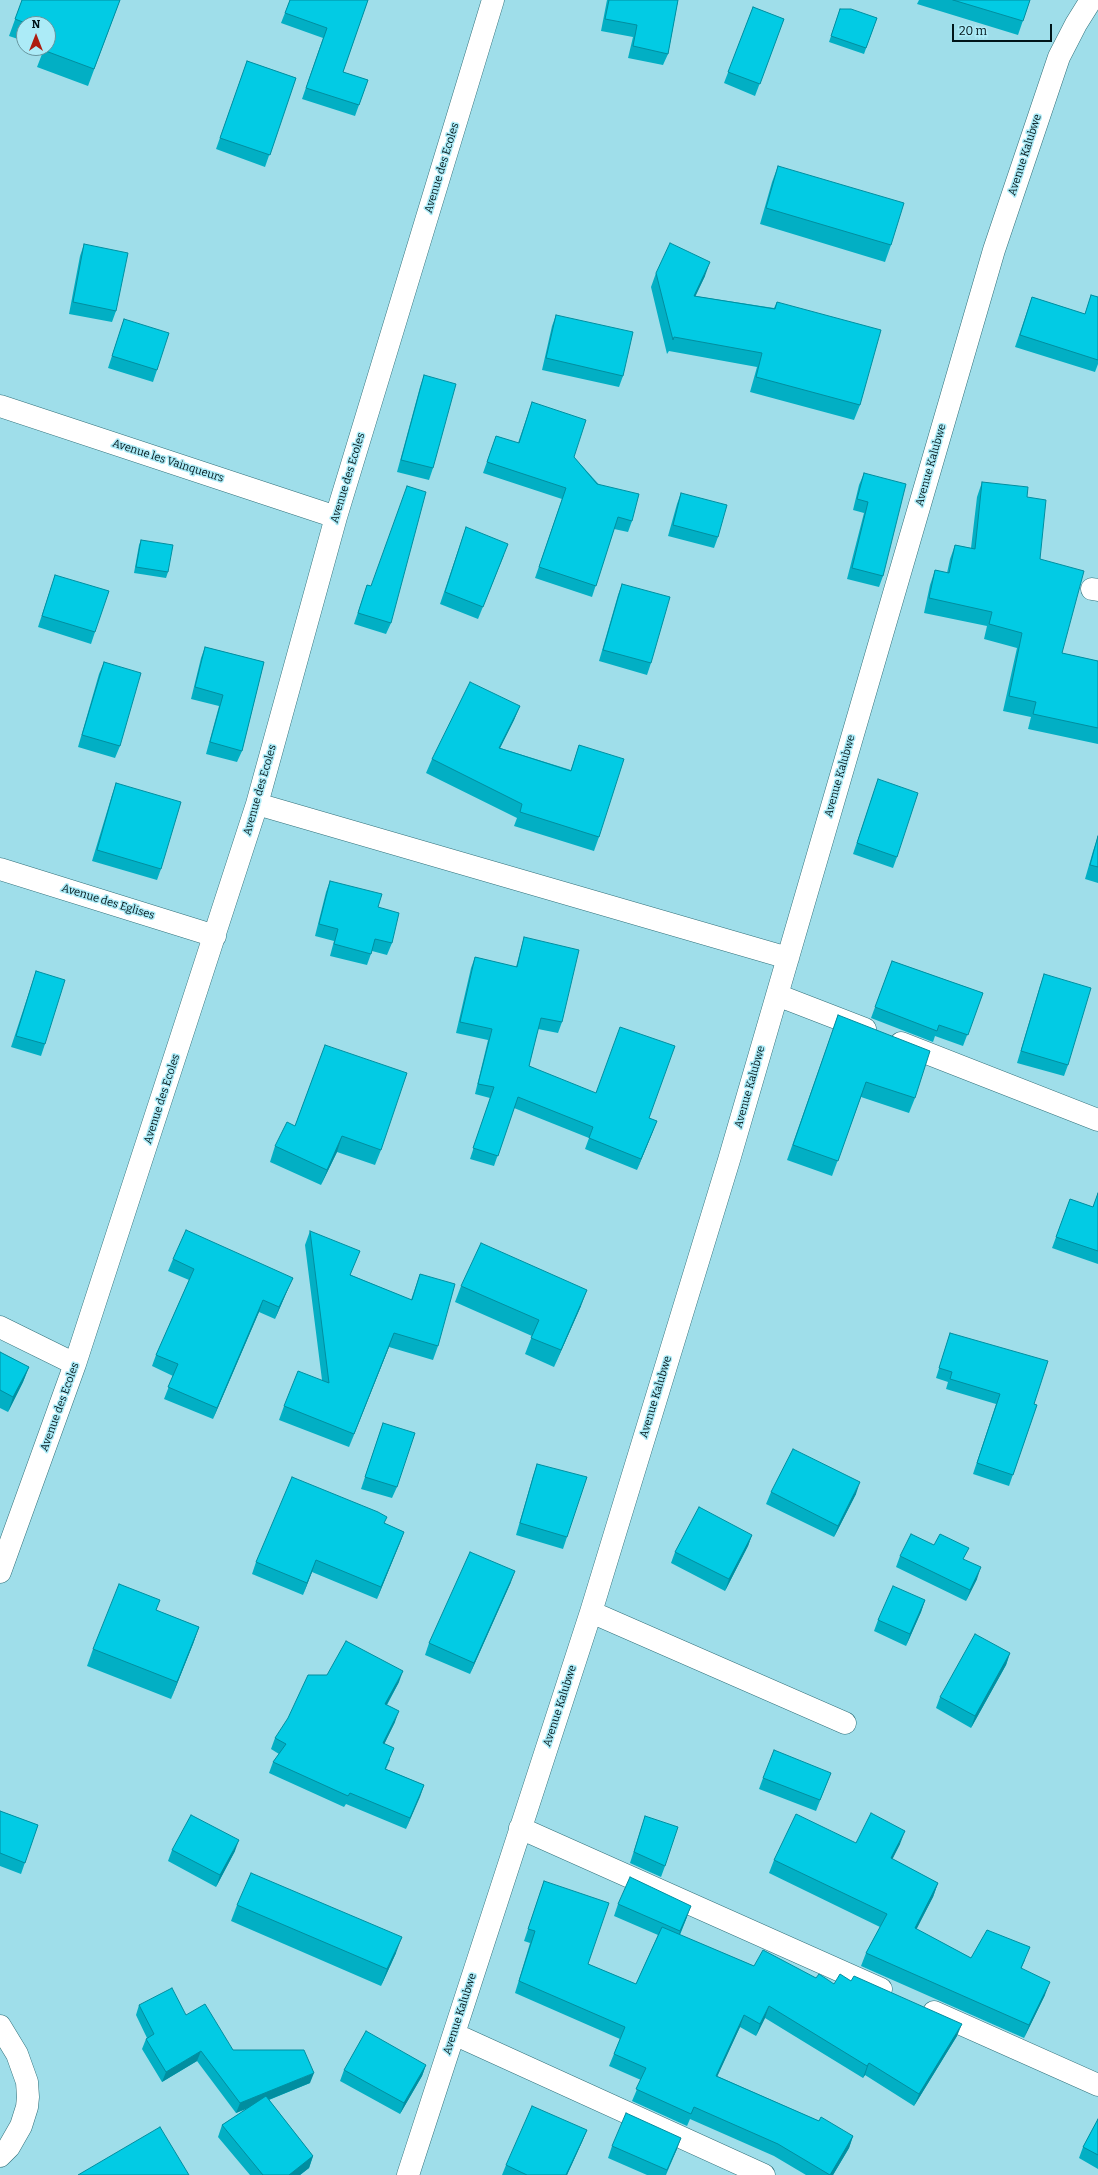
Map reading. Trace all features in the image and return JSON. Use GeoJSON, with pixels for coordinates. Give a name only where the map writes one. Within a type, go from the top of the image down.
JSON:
{"type":"FeatureCollection","features":[{"type":"Feature","properties":{"kind":"street","name":"Avenue des Ecoles"},"geometry":{"type":"LineString","coordinates":[[0,1572],[75,1364],[257,804],[336,517],[493,0]]}},
{"type":"Feature","properties":{"kind":"street","name":"Avenue Kalubwe"},"geometry":{"type":"LineString","coordinates":[[408,2175],[591,1612],[729,1160],[885,619],[996,242],[1059,57],[1076,24],[1091,0]]}},
{"type":"Feature","properties":{"kind":"street","name":"Avenue les Vainqueurs"},"geometry":{"type":"LineString","coordinates":[[0,406],[336,517]]}},
{"type":"Feature","properties":{"kind":"street"},"geometry":{"type":"LineString","coordinates":[[257,804],[788,958]]}},
{"type":"Feature","properties":{"kind":"street","name":"Avenue des Eglises"},"geometry":{"type":"LineString","coordinates":[[0,869],[215,936]]}},
{"type":"Feature","properties":{"kind":"street"},"geometry":{"type":"LineString","coordinates":[[777,995],[1098,1120]]}},
{"type":"Feature","properties":{"kind":"street"},"geometry":{"type":"LineString","coordinates":[[0,1327],[75,1364]]}},
{"type":"Feature","properties":{"kind":"street"},"geometry":{"type":"LineString","coordinates":[[591,1612],[845,1723]]}},
{"type":"Feature","properties":{"kind":"street"},"geometry":{"type":"LineString","coordinates":[[520,1828],[1098,2085]]}},
{"type":"Feature","properties":{"kind":"street"},"geometry":{"type":"LineString","coordinates":[[0,2026],[17,2054],[27,2082],[28,2097],[27,2107],[21,2126],[9,2147],[0,2156]]}},
{"type":"Feature","properties":{"kind":"street"},"geometry":{"type":"LineString","coordinates":[[454,2034],[764,2175]]}},
{"type":"Feature","properties":{"kind":"building"},"geometry":{"type":"Polygon","coordinates":[[[22,0],[120,0],[94,69],[56,55],[56,16],[16,16],[22,0]]]}},
{"type":"Feature","properties":{"kind":"building"},"geometry":{"type":"Polygon","coordinates":[[[290,0],[368,0],[343,72],[368,80],[359,105],[306,88],[327,28],[285,13],[290,0]]]}},
{"type":"Feature","properties":{"kind":"building"},"geometry":{"type":"Polygon","coordinates":[[[609,0],[678,0],[668,54],[633,46],[637,25],[605,19],[609,0]]]}},
{"type":"Feature","properties":{"kind":"building"},"geometry":{"type":"Polygon","coordinates":[[[953,0],[1030,0],[1023,21],[953,0]]]}},
{"type":"Feature","properties":{"kind":"building"},"geometry":{"type":"Polygon","coordinates":[[[753,7],[784,19],[760,84],[728,72],[753,7]]]}},
{"type":"Feature","properties":{"kind":"building"},"geometry":{"type":"Polygon","coordinates":[[[840,9],[851,9],[877,18],[866,48],[831,36],[840,9]]]}},
{"type":"Feature","properties":{"kind":"building"},"geometry":{"type":"Polygon","coordinates":[[[247,61],[296,78],[270,155],[220,138],[247,61]]]}},
{"type":"Feature","properties":{"kind":"building"},"geometry":{"type":"Polygon","coordinates":[[[778,166],[904,203],[891,245],[766,208],[778,166]]]}},
{"type":"Feature","properties":{"kind":"building"},"geometry":{"type":"Polygon","coordinates":[[[670,243],[710,262],[694,296],[775,309],[777,302],[881,330],[860,405],[756,377],[762,353],[674,337],[673,340],[656,273],[670,243]]]}},
{"type":"Feature","properties":{"kind":"building"},"geometry":{"type":"Polygon","coordinates":[[[84,244],[128,253],[116,311],[73,302],[84,244]]]}},
{"type":"Feature","properties":{"kind":"building"},"geometry":{"type":"Polygon","coordinates":[[[1091,295],[1098,297],[1098,360],[1020,335],[1032,297],[1085,314],[1091,295]]]}},
{"type":"Feature","properties":{"kind":"building"},"geometry":{"type":"Polygon","coordinates":[[[556,315],[633,332],[623,376],[546,358],[556,315]]]}},
{"type":"Feature","properties":{"kind":"building"},"geometry":{"type":"Polygon","coordinates":[[[124,319],[169,333],[157,370],[112,356],[124,319]]]}},
{"type":"Feature","properties":{"kind":"building"},"geometry":{"type":"Polygon","coordinates":[[[424,375],[456,384],[433,468],[401,460],[424,375]]]}},
{"type":"Feature","properties":{"kind":"building"},"geometry":{"type":"Polygon","coordinates":[[[532,402],[586,420],[574,457],[597,484],[639,494],[632,521],[618,517],[596,586],[539,567],[566,488],[487,462],[496,436],[519,443],[532,402]]]}},
{"type":"Feature","properties":{"kind":"building"},"geometry":{"type":"Polygon","coordinates":[[[864,473],[906,484],[883,576],[852,568],[868,502],[857,499],[864,473]]]}},
{"type":"Feature","properties":{"kind":"building"},"geometry":{"type":"Polygon","coordinates":[[[982,482],[1028,487],[1027,497],[1046,500],[1040,559],[1084,571],[1062,653],[1098,661],[1098,728],[1033,714],[1036,702],[1009,696],[1022,633],[989,624],[992,612],[929,598],[935,570],[949,573],[955,545],[975,549],[982,482]]]}},
{"type":"Feature","properties":{"kind":"building"},"geometry":{"type":"Polygon","coordinates":[[[407,486],[426,492],[391,623],[358,613],[367,585],[371,586],[407,486]]]}},
{"type":"Feature","properties":{"kind":"building"},"geometry":{"type":"Polygon","coordinates":[[[681,493],[727,505],[718,537],[673,525],[681,493]]]}},
{"type":"Feature","properties":{"kind":"building"},"geometry":{"type":"Polygon","coordinates":[[[466,527],[508,544],[483,607],[445,592],[466,527]]]}},
{"type":"Feature","properties":{"kind":"building"},"geometry":{"type":"Polygon","coordinates":[[[141,540],[173,545],[168,572],[136,567],[141,540]]]}},
{"type":"Feature","properties":{"kind":"building"},"geometry":{"type":"Polygon","coordinates":[[[55,575],[109,591],[95,632],[42,616],[55,575]]]}},
{"type":"Feature","properties":{"kind":"building"},"geometry":{"type":"Polygon","coordinates":[[[622,584],[670,597],[651,663],[603,650],[622,584]]]}},
{"type":"Feature","properties":{"kind":"building"},"geometry":{"type":"Polygon","coordinates":[[[205,647],[264,662],[242,751],[210,742],[223,695],[195,687],[205,647]]]}},
{"type":"Feature","properties":{"kind":"building"},"geometry":{"type":"Polygon","coordinates":[[[104,662],[141,673],[120,746],[82,735],[104,662]]]}},
{"type":"Feature","properties":{"kind":"building"},"geometry":{"type":"Polygon","coordinates":[[[470,682],[520,706],[499,748],[571,771],[579,745],[624,759],[599,837],[520,812],[522,804],[432,759],[470,682]]]}},
{"type":"Feature","properties":{"kind":"building"},"geometry":{"type":"Polygon","coordinates":[[[878,779],[918,793],[897,857],[857,843],[878,779]]]}},
{"type":"Feature","properties":{"kind":"building"},"geometry":{"type":"Polygon","coordinates":[[[116,783],[181,802],[161,869],[97,850],[116,783]]]}},
{"type":"Feature","properties":{"kind":"building"},"geometry":{"type":"Polygon","coordinates":[[[1098,836],[1098,867],[1090,865],[1098,836]]]}},
{"type":"Feature","properties":{"kind":"building"},"geometry":{"type":"Polygon","coordinates":[[[330,881],[382,894],[378,907],[399,913],[392,943],[375,939],[371,954],[334,944],[338,929],[319,924],[330,881]]]}},
{"type":"Feature","properties":{"kind":"building"},"geometry":{"type":"Polygon","coordinates":[[[524,937],[579,950],[562,1022],[541,1018],[529,1066],[596,1093],[620,1027],[675,1046],[649,1118],[657,1121],[641,1159],[589,1138],[593,1127],[518,1097],[498,1156],[473,1148],[494,1087],[478,1084],[492,1029],[460,1022],[475,957],[517,967],[524,937]]]}},
{"type":"Feature","properties":{"kind":"building"},"geometry":{"type":"Polygon","coordinates":[[[892,961],[983,993],[968,1035],[939,1025],[937,1031],[875,1007],[892,961]]]}},
{"type":"Feature","properties":{"kind":"building"},"geometry":{"type":"Polygon","coordinates":[[[36,971],[65,980],[45,1044],[16,1036],[36,971]]]}},
{"type":"Feature","properties":{"kind":"building"},"geometry":{"type":"Polygon","coordinates":[[[1044,974],[1091,988],[1068,1065],[1021,1051],[1044,974]]]}},
{"type":"Feature","properties":{"kind":"building"},"geometry":{"type":"Polygon","coordinates":[[[838,1015],[930,1051],[915,1098],[866,1082],[838,1161],[793,1145],[838,1015]]]}},
{"type":"Feature","properties":{"kind":"building"},"geometry":{"type":"Polygon","coordinates":[[[325,1045],[407,1073],[381,1150],[342,1136],[327,1170],[275,1146],[287,1122],[295,1126],[325,1045]]]}},
{"type":"Feature","properties":{"kind":"building"},"geometry":{"type":"Polygon","coordinates":[[[1098,1193],[1098,1251],[1056,1237],[1070,1199],[1093,1207],[1098,1193]]]}},
{"type":"Feature","properties":{"kind":"building"},"geometry":{"type":"Polygon","coordinates":[[[186,1230],[293,1278],[279,1307],[263,1300],[217,1408],[168,1387],[178,1364],[156,1355],[194,1269],[173,1259],[186,1230]]]}},
{"type":"Feature","properties":{"kind":"building"},"geometry":{"type":"Polygon","coordinates":[[[310,1231],[360,1251],[350,1275],[412,1300],[420,1274],[455,1284],[438,1346],[394,1333],[354,1434],[284,1406],[298,1371],[329,1383],[310,1231]]]}},
{"type":"Feature","properties":{"kind":"building"},"geometry":{"type":"Polygon","coordinates":[[[481,1243],[587,1290],[561,1350],[531,1338],[539,1320],[461,1286],[481,1243]]]}},
{"type":"Feature","properties":{"kind":"building"},"geometry":{"type":"Polygon","coordinates":[[[950,1333],[1048,1361],[1034,1404],[1037,1405],[1013,1475],[977,1463],[1000,1394],[950,1379],[952,1372],[939,1368],[950,1333]]]}},
{"type":"Feature","properties":{"kind":"building"},"geometry":{"type":"Polygon","coordinates":[[[0,1352],[29,1367],[13,1397],[0,1390],[0,1352]]]}},
{"type":"Feature","properties":{"kind":"building"},"geometry":{"type":"Polygon","coordinates":[[[383,1423],[415,1433],[397,1487],[365,1477],[383,1423]]]}},
{"type":"Feature","properties":{"kind":"building"},"geometry":{"type":"Polygon","coordinates":[[[793,1449],[860,1482],[838,1526],[771,1492],[793,1449]]]}},
{"type":"Feature","properties":{"kind":"building"},"geometry":{"type":"Polygon","coordinates":[[[537,1464],[587,1477],[567,1537],[520,1523],[537,1464]]]}},
{"type":"Feature","properties":{"kind":"building"},"geometry":{"type":"Polygon","coordinates":[[[292,1477],[378,1512],[387,1517],[384,1523],[404,1532],[381,1587],[316,1560],[307,1583],[256,1562],[292,1477]]]}},
{"type":"Feature","properties":{"kind":"building"},"geometry":{"type":"Polygon","coordinates":[[[699,1507],[752,1535],[729,1579],[675,1552],[699,1507]]]}},
{"type":"Feature","properties":{"kind":"building"},"geometry":{"type":"Polygon","coordinates":[[[911,1534],[934,1545],[940,1534],[969,1548],[963,1559],[981,1567],[970,1590],[900,1556],[911,1534]]]}},
{"type":"Feature","properties":{"kind":"building"},"geometry":{"type":"Polygon","coordinates":[[[470,1552],[515,1571],[474,1663],[429,1643],[470,1552]]]}},
{"type":"Feature","properties":{"kind":"building"},"geometry":{"type":"Polygon","coordinates":[[[119,1584],[160,1600],[156,1610],[199,1627],[177,1682],[93,1649],[119,1584]]]}},
{"type":"Feature","properties":{"kind":"building"},"geometry":{"type":"Polygon","coordinates":[[[893,1586],[925,1600],[910,1634],[878,1620],[893,1586]]]}},
{"type":"Feature","properties":{"kind":"building"},"geometry":{"type":"Polygon","coordinates":[[[975,1634],[1010,1653],[975,1716],[940,1697],[975,1634]]]}},
{"type":"Feature","properties":{"kind":"building"},"geometry":{"type":"Polygon","coordinates":[[[346,1641],[403,1671],[385,1704],[399,1711],[383,1743],[394,1748],[385,1769],[424,1785],[410,1818],[350,1793],[348,1796],[273,1762],[286,1744],[275,1738],[288,1718],[308,1675],[327,1675],[346,1641]]]}},
{"type":"Feature","properties":{"kind":"building"},"geometry":{"type":"Polygon","coordinates":[[[774,1750],[831,1773],[820,1800],[763,1778],[774,1750]]]}},
{"type":"Feature","properties":{"kind":"building"},"geometry":{"type":"Polygon","coordinates":[[[0,1811],[38,1825],[25,1863],[0,1853],[0,1811]]]}},
{"type":"Feature","properties":{"kind":"building"},"geometry":{"type":"Polygon","coordinates":[[[871,1813],[905,1831],[891,1858],[938,1883],[915,1928],[971,1958],[987,1930],[1030,1947],[1021,1968],[1050,1982],[1029,2025],[866,1953],[887,1914],[774,1860],[796,1814],[856,1843],[871,1813]]]}},
{"type":"Feature","properties":{"kind":"building"},"geometry":{"type":"Polygon","coordinates":[[[191,1815],[239,1840],[220,1875],[172,1850],[191,1815]]]}},
{"type":"Feature","properties":{"kind":"building"},"geometry":{"type":"Polygon","coordinates":[[[645,1816],[678,1827],[665,1866],[634,1852],[645,1816]]]}},
{"type":"Feature","properties":{"kind":"building"},"geometry":{"type":"Polygon","coordinates":[[[251,1873],[402,1937],[387,1969],[237,1905],[251,1873]]]}},
{"type":"Feature","properties":{"kind":"building"},"geometry":{"type":"Polygon","coordinates":[[[630,1877],[691,1906],[680,1931],[618,1904],[630,1877]]]}},
{"type":"Feature","properties":{"kind":"building"},"geometry":{"type":"Polygon","coordinates":[[[544,1881],[609,1903],[588,1964],[636,1984],[662,1927],[754,1966],[763,1950],[816,1978],[819,1974],[834,1984],[840,1974],[851,1981],[854,1976],[962,2024],[919,2094],[869,2063],[867,2066],[769,2006],[760,2024],[744,2015],[716,2076],[819,2121],[821,2117],[853,2136],[830,2175],[778,2144],[694,2107],[691,2114],[636,2089],[646,2068],[614,2054],[625,2027],[519,1981],[535,1931],[528,1929],[544,1881]]]}},
{"type":"Feature","properties":{"kind":"building"},"geometry":{"type":"Polygon","coordinates":[[[172,1988],[186,2015],[205,2004],[233,2050],[304,2050],[314,2073],[240,2103],[201,2051],[166,2072],[146,2039],[154,2034],[139,2005],[172,1988]]]}},
{"type":"Feature","properties":{"kind":"building"},"geometry":{"type":"Polygon","coordinates":[[[366,2031],[426,2065],[404,2103],[344,2070],[366,2031]]]}},
{"type":"Feature","properties":{"kind":"building"},"geometry":{"type":"Polygon","coordinates":[[[266,2096],[313,2156],[289,2175],[263,2175],[222,2125],[266,2096]]]}},
{"type":"Feature","properties":{"kind":"building"},"geometry":{"type":"Polygon","coordinates":[[[532,2106],[587,2130],[566,2175],[527,2175],[506,2165],[532,2106]]]}},
{"type":"Feature","properties":{"kind":"building"},"geometry":{"type":"Polygon","coordinates":[[[626,2113],[681,2138],[667,2170],[612,2146],[626,2113]]]}},
{"type":"Feature","properties":{"kind":"building"},"geometry":{"type":"Polygon","coordinates":[[[1098,2119],[1098,2155],[1083,2147],[1098,2119]]]}},
{"type":"Feature","properties":{"kind":"building"},"geometry":{"type":"Polygon","coordinates":[[[160,2127],[189,2175],[78,2175],[160,2127]]]}}]}
